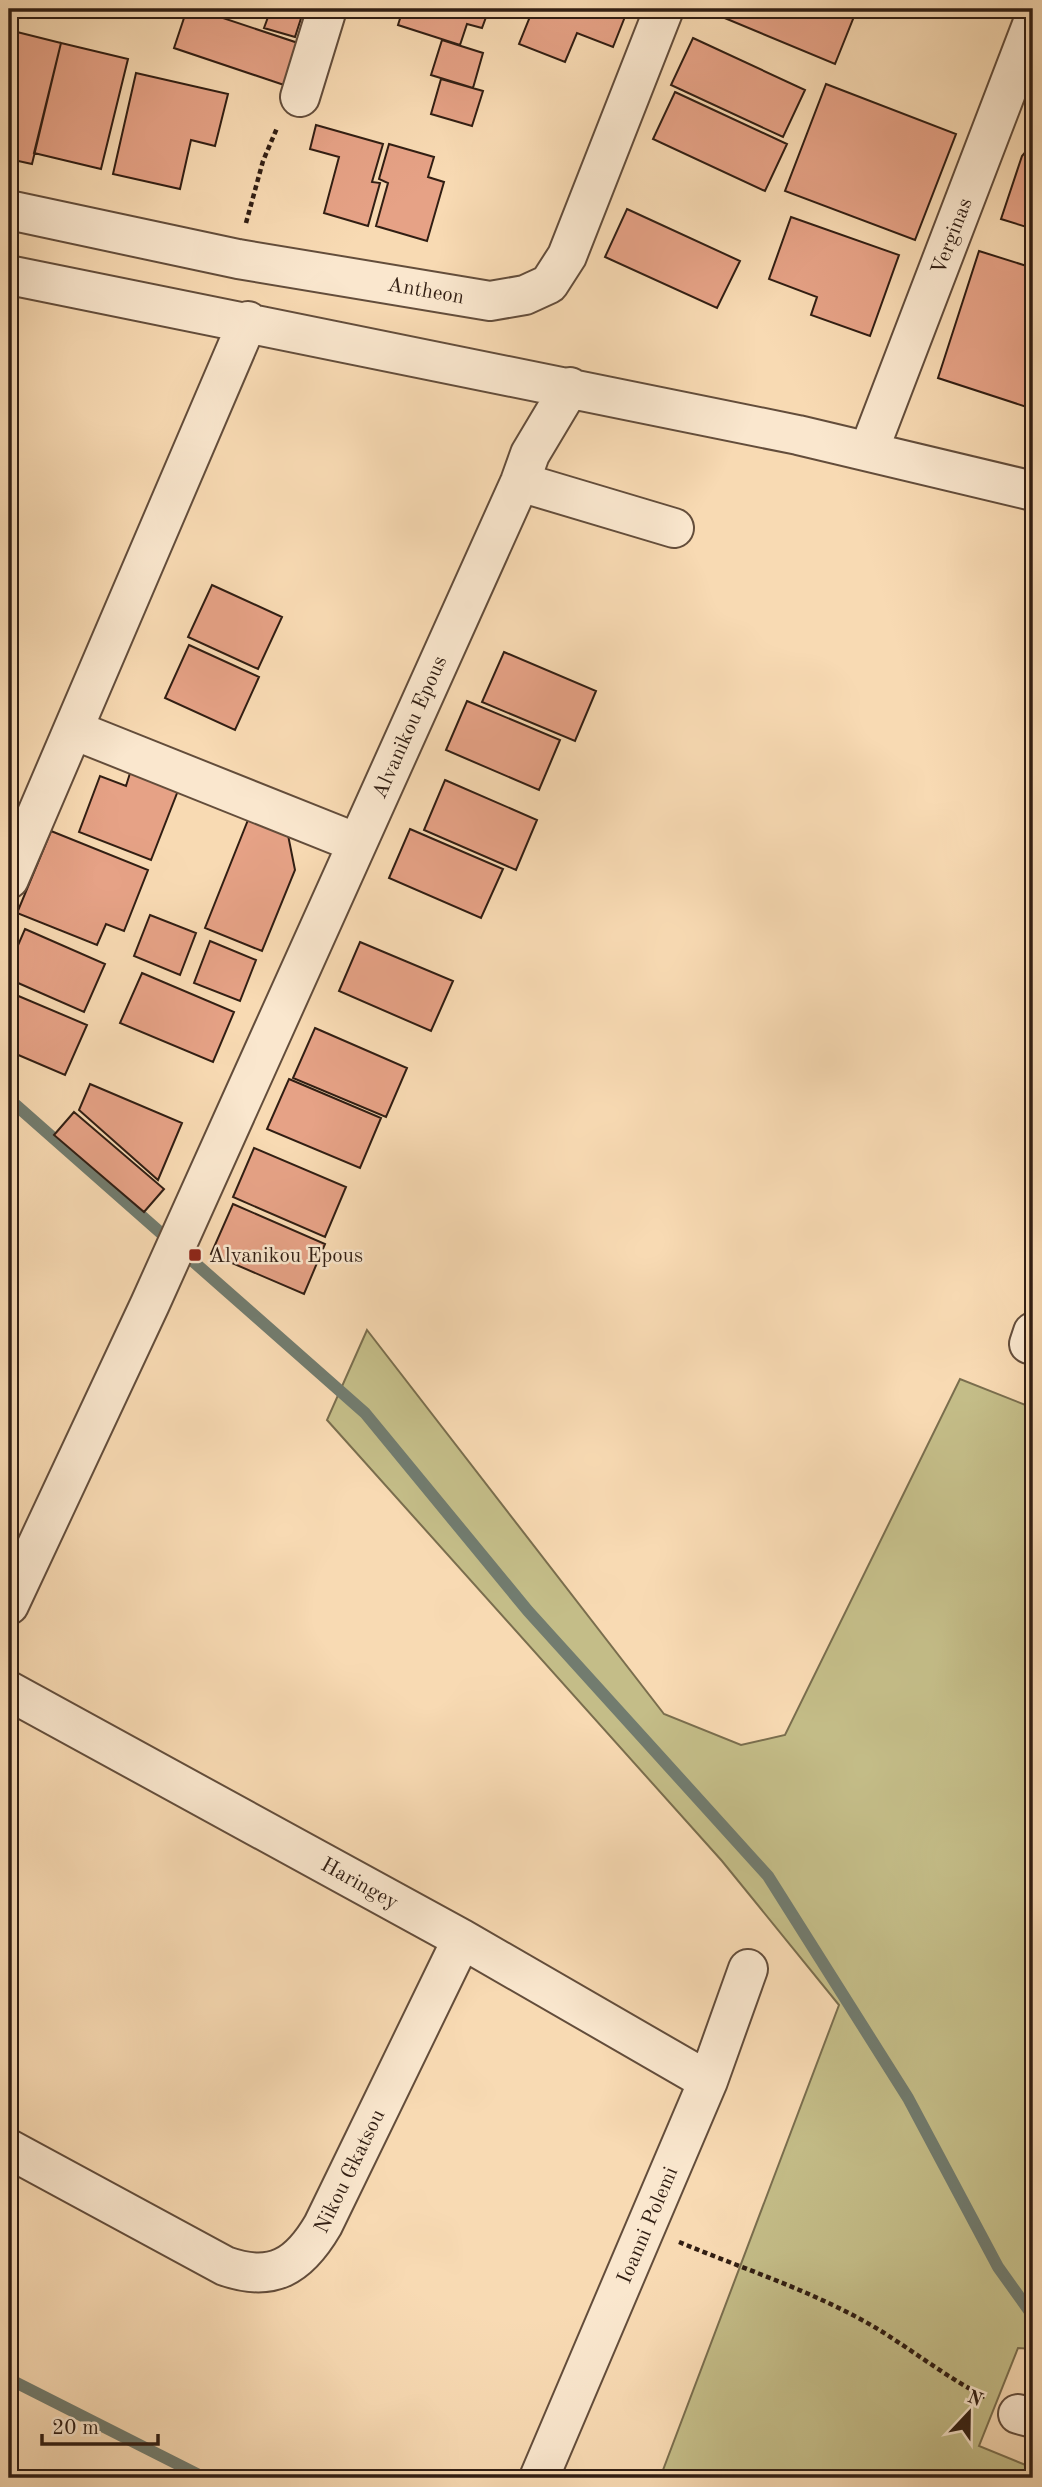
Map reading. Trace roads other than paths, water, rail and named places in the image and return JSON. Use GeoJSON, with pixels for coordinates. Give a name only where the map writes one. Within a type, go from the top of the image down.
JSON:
{"type":"FeatureCollection","features":[{"type":"Feature","properties":{"kind":"street"},"geometry":{"type":"LineString","coordinates":[[300,97],[327,9]]}},
{"type":"Feature","properties":{"kind":"street","name":"Antheon"},"geometry":{"type":"LineString","coordinates":[[9,210],[238,259],[490,301],[525,295],[549,284],[567,256],[664,9]]}},
{"type":"Feature","properties":{"kind":"street","name":"Verginas"},"geometry":{"type":"LineString","coordinates":[[869,450],[1021,85],[1033,22]]}},
{"type":"Feature","properties":{"kind":"street"},"geometry":{"type":"LineString","coordinates":[[9,275],[248,321],[869,450],[1033,491]]}},
{"type":"Feature","properties":{"kind":"street"},"geometry":{"type":"LineString","coordinates":[[9,879],[248,321]]}},
{"type":"Feature","properties":{"kind":"street","name":"Alvanikou Epous"},"geometry":{"type":"LineString","coordinates":[[9,1605],[150,1304],[520,482],[530,454],[570,387]]}},
{"type":"Feature","properties":{"kind":"street"},"geometry":{"type":"LineString","coordinates":[[520,482],[674,528]]}},
{"type":"Feature","properties":{"kind":"street"},"geometry":{"type":"LineString","coordinates":[[74,730],[357,842]]}},
{"type":"Feature","properties":{"kind":"street","name":"Haringey"},"geometry":{"type":"LineString","coordinates":[[9,1691],[462,1939],[708,2081]]}},
{"type":"Feature","properties":{"kind":"street","name":"Nikou Gkatsou"},"geometry":{"type":"LineString","coordinates":[[9,2149],[225,2266],[246,2273],[264,2274],[285,2267],[302,2256],[323,2225],[462,1939]]}},
{"type":"Feature","properties":{"kind":"street","name":"Ioanni Polemi"},"geometry":{"type":"LineString","coordinates":[[539,2478],[708,2081],[748,1969]]}},
{"type":"Feature","properties":{"kind":"waterway"},"geometry":{"type":"LineString","coordinates":[[9,1099],[365,1413],[528,1611],[768,1876],[908,2098],[998,2267],[1033,2316]]}},
{"type":"Feature","properties":{"kind":"waterway"},"geometry":{"type":"LineString","coordinates":[[9,2379],[205,2478]]}},
{"type":"Feature","properties":{"kind":"place","name":"Alvanikou Epous"},"geometry":{"type":"Point","coordinates":[195,1255]}}]}
